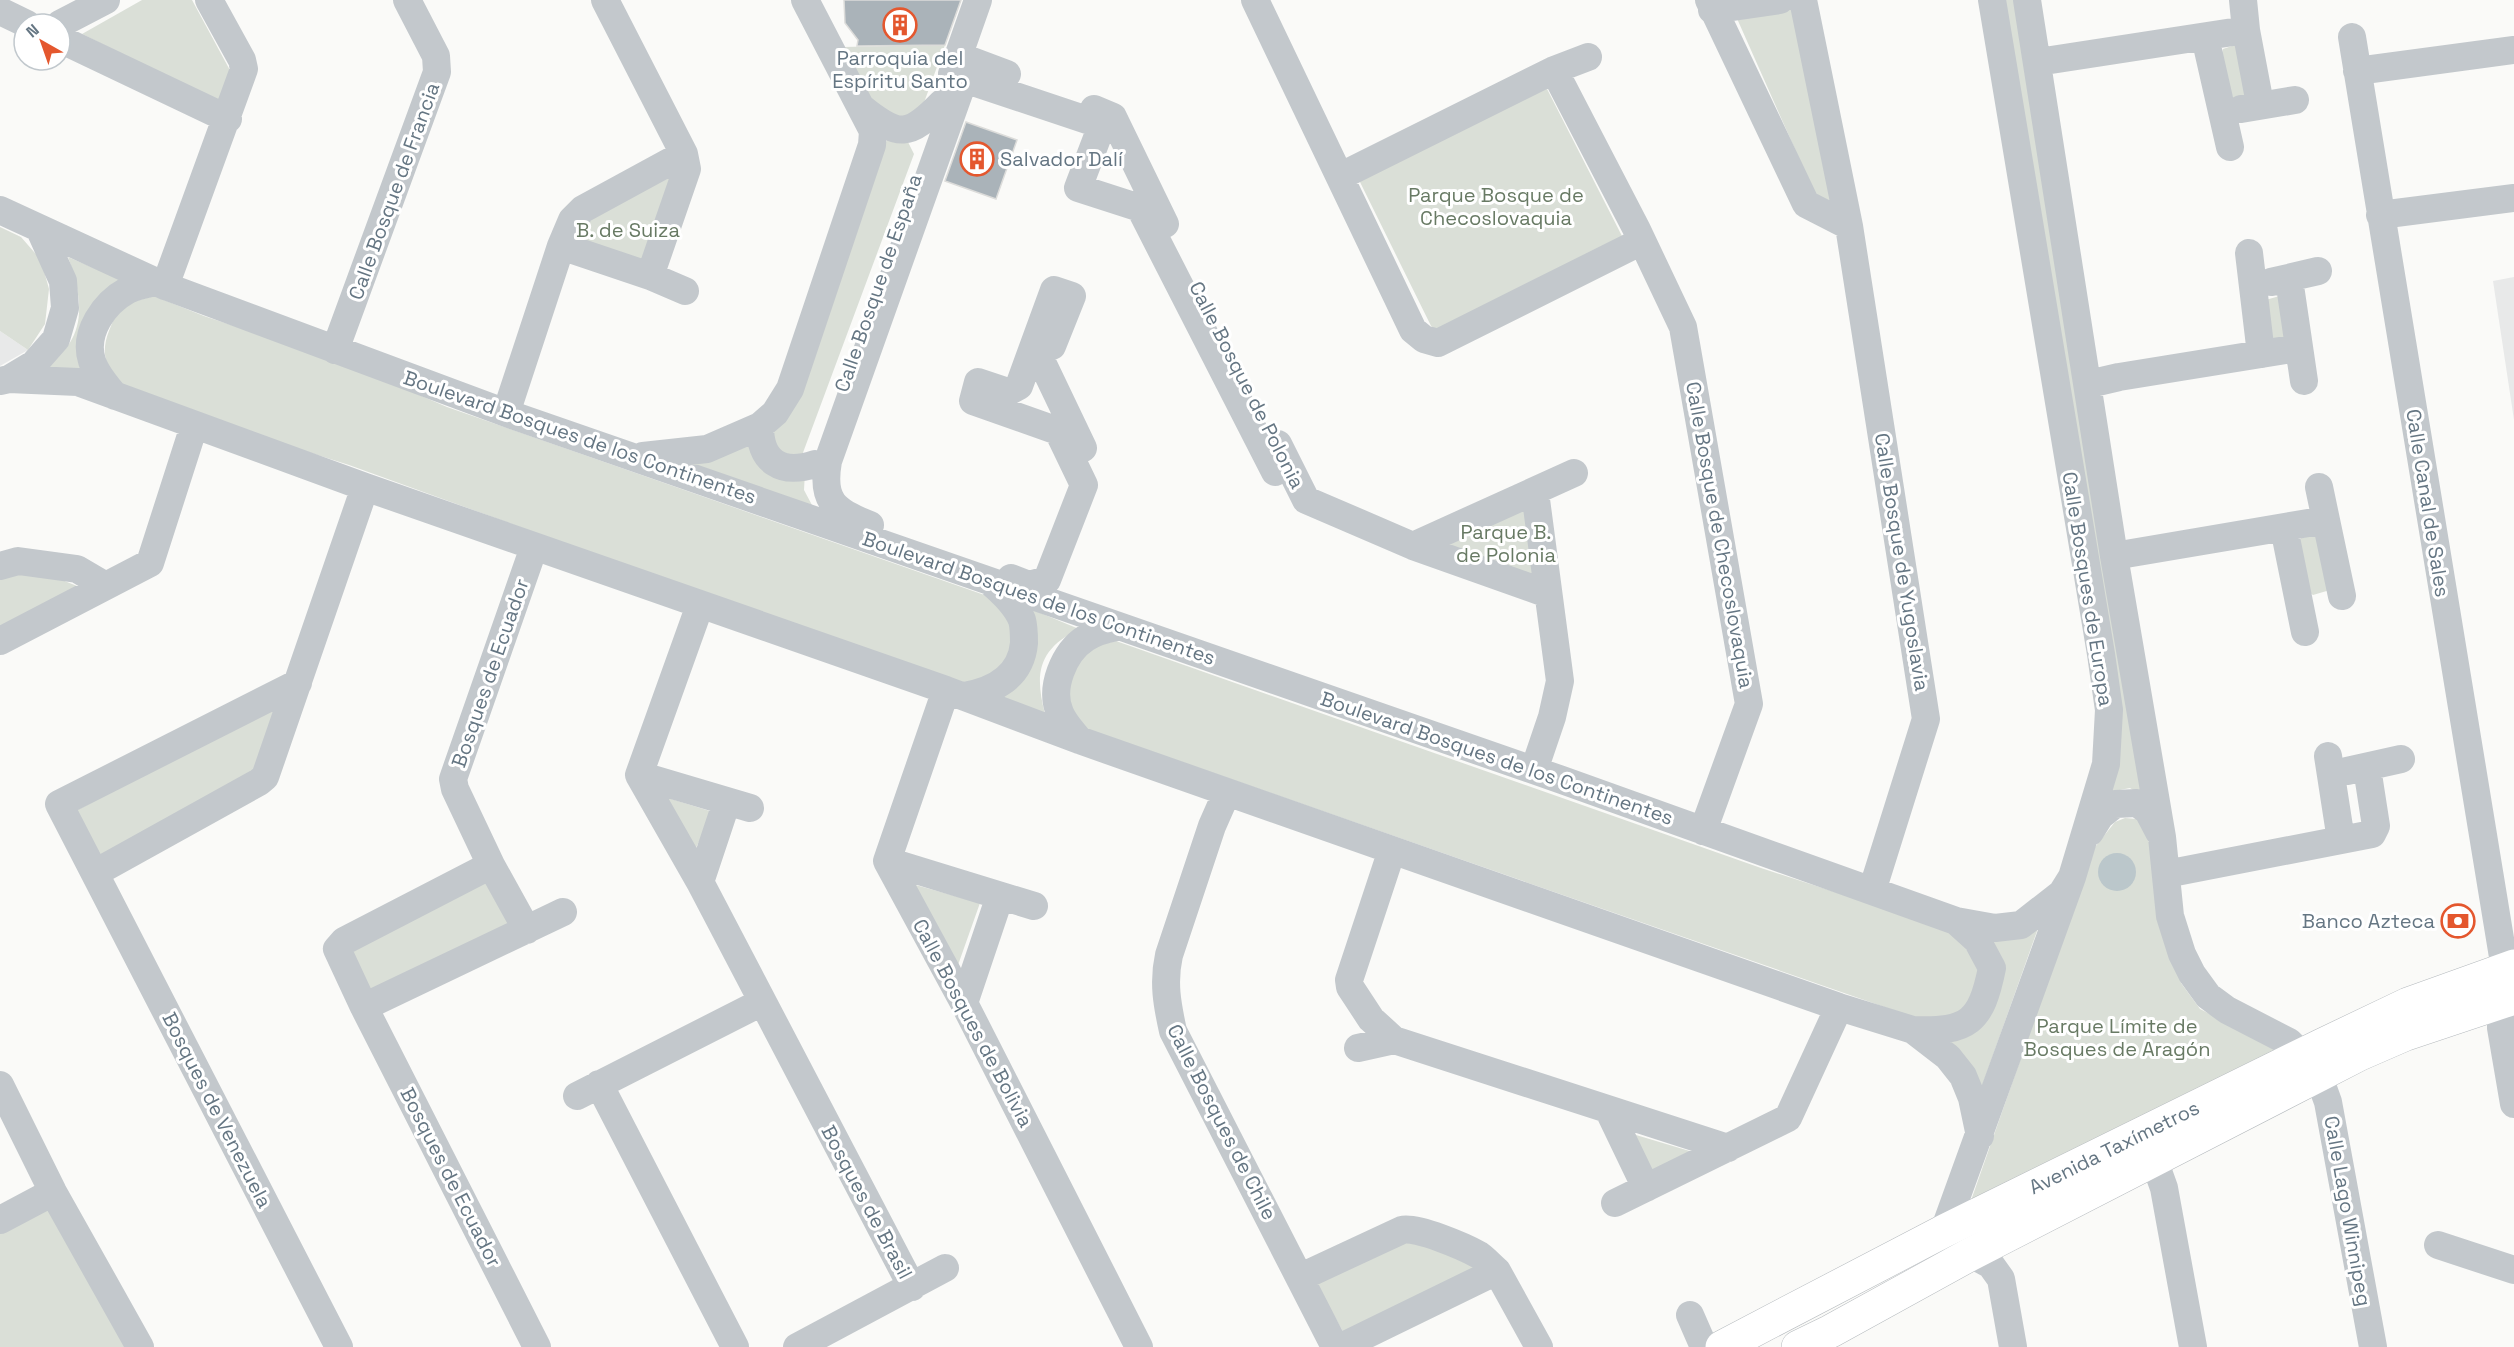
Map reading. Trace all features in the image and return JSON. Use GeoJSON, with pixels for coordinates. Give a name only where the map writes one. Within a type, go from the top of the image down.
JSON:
{"type":"FeatureCollection","features":[{"type":"Feature","properties":{"kind":"main road","name":"Avenida Taxímetros"},"geometry":{"type":"LineString","coordinates":[[1798,1347],[1832,1339],[1971,1254],[2154,1160],[2311,1066],[2408,1004],[2508,984]]}},
{"type":"Feature","properties":{"kind":"main road","name":"Avenida Taxímetros"},"geometry":{"type":"LineString","coordinates":[[1722,1347],[1944,1231],[2311,1066]]}},
{"type":"Feature","properties":{"kind":"street"},"geometry":{"type":"LineString","coordinates":[[72,18],[106,0]]}},
{"type":"Feature","properties":{"kind":"street"},"geometry":{"type":"LineString","coordinates":[[115,396],[100,377],[92,359],[90,339],[98,318],[110,303],[128,290],[160,284],[228,119],[244,74],[244,64],[209,0]]}},
{"type":"Feature","properties":{"kind":"street","name":"Calle Bosque de Francia"},"geometry":{"type":"LineString","coordinates":[[335,350],[437,72],[436,56],[407,0]]}},
{"type":"Feature","properties":{"kind":"street"},"geometry":{"type":"LineString","coordinates":[[605,0],[684,154],[687,169],[650,276]]}},
{"type":"Feature","properties":{"kind":"street","name":"Calle Bosque de España"},"geometry":{"type":"LineString","coordinates":[[637,457],[707,449],[760,426],[776,412],[790,389],[872,146],[873,131],[806,0]]}},
{"type":"Feature","properties":{"kind":"street","name":"Calle Bosque de España"},"geometry":{"type":"LineString","coordinates":[[848,532],[820,500],[812,483],[815,464],[978,0]]}},
{"type":"Feature","properties":{"kind":"street"},"geometry":{"type":"LineString","coordinates":[[1255,0],[1413,330],[1424,339],[1438,343],[1642,241]]}},
{"type":"Feature","properties":{"kind":"street"},"geometry":{"type":"LineString","coordinates":[[1780,0],[1711,5],[1806,204],[1849,226]]}},
{"type":"Feature","properties":{"kind":"street","name":"Calle Bosque de Yugoslavia"},"geometry":{"type":"LineString","coordinates":[[1803,0],[1849,226],[1926,719],[1872,891]]}},
{"type":"Feature","properties":{"kind":"street","name":"Calle Bosques de Europa"},"geometry":{"type":"LineString","coordinates":[[1944,1231],[2084,842],[2106,764],[2109,710],[1992,0]]}},
{"type":"Feature","properties":{"kind":"street","name":"Calle Bosques de Europa"},"geometry":{"type":"LineString","coordinates":[[2027,0],[2089,384],[2114,556],[2162,837],[2170,916],[2182,954],[2192,974],[2208,996],[2227,1010],[2289,1042],[2311,1066]]}},
{"type":"Feature","properties":{"kind":"street"},"geometry":{"type":"LineString","coordinates":[[2243,0],[2246,30],[2260,104]]}},
{"type":"Feature","properties":{"kind":"street"},"geometry":{"type":"LineString","coordinates":[[2038,62],[2246,30]]}},
{"type":"Feature","properties":{"kind":"street"},"geometry":{"type":"LineString","coordinates":[[2205,37],[2230,147]]}},
{"type":"Feature","properties":{"kind":"street","name":"Calle Canal de Sales"},"geometry":{"type":"LineString","coordinates":[[2352,37],[2508,984],[2501,1028],[2514,1104]]}},
{"type":"Feature","properties":{"kind":"street"},"geometry":{"type":"LineString","coordinates":[[72,45],[228,119]]}},
{"type":"Feature","properties":{"kind":"street"},"geometry":{"type":"LineString","coordinates":[[2357,71],[2514,50]]}},
{"type":"Feature","properties":{"kind":"street"},"geometry":{"type":"LineString","coordinates":[[959,56],[1113,117],[1090,180],[1152,198]]}},
{"type":"Feature","properties":{"kind":"street"},"geometry":{"type":"LineString","coordinates":[[1341,176],[1554,70],[1588,57]]}},
{"type":"Feature","properties":{"kind":"street","name":"Calle Bosque de Checoslovaquia"},"geometry":{"type":"LineString","coordinates":[[1554,70],[1642,241],[1683,327],[1749,704],[1703,831]]}},
{"type":"Feature","properties":{"kind":"street"},"geometry":{"type":"LineString","coordinates":[[1018,408],[1072,296],[1054,290],[1019,386],[1008,392],[978,382],[973,401],[1058,431],[1084,485],[1047,580],[1029,585],[1002,575],[843,514],[830,499],[825,481],[828,461],[964,79],[1102,125],[1078,188],[1140,208],[1275,472]]}},
{"type":"Feature","properties":{"kind":"street"},"geometry":{"type":"LineString","coordinates":[[2223,113],[2260,104],[2295,100]]}},
{"type":"Feature","properties":{"kind":"street","name":"Calle Bosque de España"},"geometry":{"type":"LineString","coordinates":[[862,108],[884,126],[900,129],[914,128],[942,103]]}},
{"type":"Feature","properties":{"kind":"street","name":"Calle Bosque de Polonia"},"geometry":{"type":"LineString","coordinates":[[1113,117],[1306,500],[1413,546],[1548,594]]}},
{"type":"Feature","properties":{"kind":"street"},"geometry":{"type":"LineString","coordinates":[[506,413],[561,246],[577,213],[684,154]]}},
{"type":"Feature","properties":{"kind":"street"},"geometry":{"type":"LineString","coordinates":[[2380,215],[2514,198]]}},
{"type":"Feature","properties":{"kind":"street","name":"Boulevard Bosques de los Continentes"},"geometry":{"type":"LineString","coordinates":[[0,210],[160,284],[506,413],[1534,770],[1956,921],[1995,928],[2021,925],[2062,893],[2072,877]]}},
{"type":"Feature","properties":{"kind":"street"},"geometry":{"type":"LineString","coordinates":[[4,380],[34,364],[56,339],[65,308],[63,280],[40,230]]}},
{"type":"Feature","properties":{"kind":"street"},"geometry":{"type":"LineString","coordinates":[[561,246],[650,276],[685,291]]}},
{"type":"Feature","properties":{"kind":"street"},"geometry":{"type":"LineString","coordinates":[[2248,253],[2261,354]]}},
{"type":"Feature","properties":{"kind":"street"},"geometry":{"type":"LineString","coordinates":[[2254,286],[2318,271]]}},
{"type":"Feature","properties":{"kind":"street"},"geometry":{"type":"LineString","coordinates":[[2289,279],[2304,381]]}},
{"type":"Feature","properties":{"kind":"street"},"geometry":{"type":"LineString","coordinates":[[1051,603],[1099,484],[1073,426],[1046,352],[1060,303]]}},
{"type":"Feature","properties":{"kind":"street"},"geometry":{"type":"LineString","coordinates":[[2089,384],[2119,377],[2298,348]]}},
{"type":"Feature","properties":{"kind":"street"},"geometry":{"type":"LineString","coordinates":[[4,380],[78,382],[365,488],[955,693],[1079,740],[1839,1007],[1913,1030],[1943,1031],[1965,1023],[1977,1013],[1986,999],[1992,968],[1977,940],[1956,921]]}},
{"type":"Feature","properties":{"kind":"street"},"geometry":{"type":"LineString","coordinates":[[984,396],[1073,426]]}},
{"type":"Feature","properties":{"kind":"street"},"geometry":{"type":"LineString","coordinates":[[0,642],[150,563],[194,426]]}},
{"type":"Feature","properties":{"kind":"street"},"geometry":{"type":"LineString","coordinates":[[760,426],[760,443],[766,456],[785,468],[800,469],[815,464]]}},
{"type":"Feature","properties":{"kind":"street"},"geometry":{"type":"LineString","coordinates":[[1413,546],[1574,473]]}},
{"type":"Feature","properties":{"kind":"street"},"geometry":{"type":"LineString","coordinates":[[2284,528],[2303,619],[2352,594],[2326,520],[2319,487]]}},
{"type":"Feature","properties":{"kind":"street"},"geometry":{"type":"LineString","coordinates":[[95,873],[262,780],[267,773],[365,488]]}},
{"type":"Feature","properties":{"kind":"street"},"geometry":{"type":"LineString","coordinates":[[1534,770],[1552,717],[1560,681],[1535,492]]}},
{"type":"Feature","properties":{"kind":"street"},"geometry":{"type":"LineString","coordinates":[[2114,556],[2326,520]]}},
{"type":"Feature","properties":{"kind":"street","name":"Bosques de Ecuador"},"geometry":{"type":"LineString","coordinates":[[527,930],[491,865],[453,784],[453,779],[534,547]]}},
{"type":"Feature","properties":{"kind":"street"},"geometry":{"type":"LineString","coordinates":[[0,566],[18,561],[77,569],[106,586]]}},
{"type":"Feature","properties":{"kind":"street"},"geometry":{"type":"LineString","coordinates":[[955,693],[993,688],[1013,675],[1023,650],[1022,620],[1004,596],[985,578]]}},
{"type":"Feature","properties":{"kind":"street"},"geometry":{"type":"LineString","coordinates":[[700,605],[639,775],[738,805],[700,882]]}},
{"type":"Feature","properties":{"kind":"street"},"geometry":{"type":"LineString","coordinates":[[1079,740],[1067,726],[1056,703],[1056,686],[1063,666],[1075,647],[1085,638],[1099,631],[1117,627]]}},
{"type":"Feature","properties":{"kind":"street","name":"Bosques de Venezuela"},"geometry":{"type":"LineString","coordinates":[[298,683],[59,804],[339,1347]]}},
{"type":"Feature","properties":{"kind":"street"},"geometry":{"type":"LineString","coordinates":[[955,693],[887,861],[1034,906]]}},
{"type":"Feature","properties":{"kind":"street"},"geometry":{"type":"LineString","coordinates":[[2341,840],[2329,765],[2367,768],[2401,759]]}},
{"type":"Feature","properties":{"kind":"street"},"geometry":{"type":"LineString","coordinates":[[2166,874],[2372,834],[2376,829],[2367,768]]}},
{"type":"Feature","properties":{"kind":"street","name":"Bosques de Brasil"},"geometry":{"type":"LineString","coordinates":[[639,775],[700,882],[912,1287],[797,1347]]}},
{"type":"Feature","properties":{"kind":"street","name":"Calle Bosques de Chile"},"geometry":{"type":"LineString","coordinates":[[1227,792],[1212,826],[1168,955],[1164,975],[1166,998],[1173,1031],[1335,1347]]}},
{"type":"Feature","properties":{"kind":"street"},"geometry":{"type":"LineString","coordinates":[[2084,842],[2100,816],[2115,804],[2137,803],[2148,811],[2162,837]]}},
{"type":"Feature","properties":{"kind":"street"},"geometry":{"type":"LineString","coordinates":[[1392,850],[1348,980],[1350,987],[1371,1019],[1394,1040],[1728,1148]]}},
{"type":"Feature","properties":{"kind":"street","name":"Calle Bosques de Bolivia"},"geometry":{"type":"LineString","coordinates":[[887,861],[964,1003],[1139,1347]]}},
{"type":"Feature","properties":{"kind":"street","name":"Bosques de Ecuador"},"geometry":{"type":"LineString","coordinates":[[491,865],[340,943],[338,952],[537,1347]]}},
{"type":"Feature","properties":{"kind":"street"},"geometry":{"type":"LineString","coordinates":[[964,1003],[1000,896]]}},
{"type":"Feature","properties":{"kind":"street"},"geometry":{"type":"LineString","coordinates":[[364,1007],[563,912]]}},
{"type":"Feature","properties":{"kind":"street"},"geometry":{"type":"LineString","coordinates":[[735,1347],[588,1090],[762,1002]]}},
{"type":"Feature","properties":{"kind":"street"},"geometry":{"type":"LineString","coordinates":[[1615,1203],[1791,1115],[1839,1007]]}},
{"type":"Feature","properties":{"kind":"street"},"geometry":{"type":"LineString","coordinates":[[1913,1030],[1948,1057],[1963,1076],[1972,1098],[1980,1136]]}},
{"type":"Feature","properties":{"kind":"street"},"geometry":{"type":"LineString","coordinates":[[1358,1048],[1394,1040]]}},
{"type":"Feature","properties":{"kind":"street","name":"Calle Lago Winnipeg"},"geometry":{"type":"LineString","coordinates":[[2311,1066],[2328,1102],[2373,1347]]}},
{"type":"Feature","properties":{"kind":"street"},"geometry":{"type":"LineString","coordinates":[[0,1085],[53,1192],[140,1347]]}},
{"type":"Feature","properties":{"kind":"street"},"geometry":{"type":"LineString","coordinates":[[1609,1110],[1646,1188]]}},
{"type":"Feature","properties":{"kind":"street"},"geometry":{"type":"LineString","coordinates":[[2154,1160],[2164,1188],[2193,1347]]}},
{"type":"Feature","properties":{"kind":"street"},"geometry":{"type":"LineString","coordinates":[[0,1220],[53,1192]]}},
{"type":"Feature","properties":{"kind":"street"},"geometry":{"type":"LineString","coordinates":[[1301,1277],[1407,1228],[1416,1229],[1477,1255],[1497,1271],[1539,1347]]}},
{"type":"Feature","properties":{"kind":"street"},"geometry":{"type":"LineString","coordinates":[[1944,1231],[1971,1254],[1991,1265],[2001,1279],[2013,1347]]}},
{"type":"Feature","properties":{"kind":"street"},"geometry":{"type":"LineString","coordinates":[[2438,1245],[2514,1270]]}},
{"type":"Feature","properties":{"kind":"street"},"geometry":{"type":"LineString","coordinates":[[912,1287],[945,1268]]}},
{"type":"Feature","properties":{"kind":"street"},"geometry":{"type":"LineString","coordinates":[[1341,1347],[1497,1271]]}},
{"type":"Feature","properties":{"kind":"street"},"geometry":{"type":"LineString","coordinates":[[1690,1315],[1704,1347]]}},
{"type":"Feature","properties":{"kind":"shaded area"},"geometry":{"type":"Polygon","coordinates":[[[2514,277],[2514,420],[2493,281],[2514,277]]]}},
{"type":"Feature","properties":{"kind":"shaded area"},"geometry":{"type":"Polygon","coordinates":[[[0,331],[28,350],[0,366],[0,331]]]}},
{"type":"Feature","properties":{"kind":"shaded area"},"geometry":{"type":"Polygon","coordinates":[[[2117,853],[2131,858],[2136,872],[2131,886],[2117,891],[2103,886],[2098,872],[2103,858],[2117,853]]]}},
{"type":"Feature","properties":{"kind":"green space"},"geometry":{"type":"Polygon","coordinates":[[[142,0],[192,0],[232,74],[222,104],[82,34],[142,0]]]}},
{"type":"Feature","properties":{"kind":"green space"},"geometry":{"type":"Polygon","coordinates":[[[2001,0],[2019,0],[2144,797],[2130,788],[2115,791],[2108,796],[2117,759],[2001,0]]]}},
{"type":"Feature","properties":{"kind":"green space"},"geometry":{"type":"Polygon","coordinates":[[[1809,2],[1838,207],[1818,201],[1735,14],[1809,2]]]}},
{"type":"Feature","properties":{"kind":"green space"},"geometry":{"type":"Polygon","coordinates":[[[2238,44],[2249,98],[2233,98],[2220,61],[2223,49],[2238,44]]]}},
{"type":"Feature","properties":{"kind":"green space"},"geometry":{"type":"Polygon","coordinates":[[[945,45],[922,108],[905,116],[894,115],[883,110],[874,102],[859,80],[842,47],[945,45]]]}},
{"type":"Feature","properties":{"kind":"green space","name":"Parque Bosque de Checoslovaquia"},"geometry":{"type":"Polygon","coordinates":[[[1545,85],[1623,238],[1435,334],[1359,180],[1545,85]]]}},
{"type":"Feature","properties":{"kind":"green space"},"geometry":{"type":"Polygon","coordinates":[[[888,139],[908,142],[914,154],[801,458],[773,452],[774,429],[881,149],[888,139]]]}},
{"type":"Feature","properties":{"kind":"green space","name":"B. de Suiza"},"geometry":{"type":"Polygon","coordinates":[[[667,178],[679,181],[649,265],[575,237],[584,216],[667,178]]]}},
{"type":"Feature","properties":{"kind":"green space"},"geometry":{"type":"Polygon","coordinates":[[[0,227],[21,237],[41,260],[49,289],[45,324],[28,350],[0,331],[0,227]]]}},
{"type":"Feature","properties":{"kind":"green space"},"geometry":{"type":"Polygon","coordinates":[[[68,257],[115,277],[126,285],[87,371],[37,369],[54,359],[66,348],[74,336],[78,322],[78,291],[68,257]]]}},
{"type":"Feature","properties":{"kind":"green space"},"geometry":{"type":"Polygon","coordinates":[[[2283,295],[2290,346],[2270,349],[2262,301],[2283,295]]]}},
{"type":"Feature","properties":{"kind":"green space"},"geometry":{"type":"Polygon","coordinates":[[[154,296],[204,316],[343,362],[447,407],[993,598],[1018,632],[996,681],[959,683],[349,465],[130,395],[111,372],[105,352],[106,342],[121,305],[154,296]]]}},
{"type":"Feature","properties":{"kind":"green space"},"geometry":{"type":"Polygon","coordinates":[[[749,440],[805,472],[804,490],[813,507],[656,458],[749,440]]]}},
{"type":"Feature","properties":{"kind":"green space","name":"Parque B. de Polonia"},"geometry":{"type":"Polygon","coordinates":[[[1526,508],[1535,577],[1439,546],[1526,508]]]}},
{"type":"Feature","properties":{"kind":"green space"},"geometry":{"type":"Polygon","coordinates":[[[2320,534],[2330,590],[2313,595],[2300,586],[2293,551],[2301,538],[2320,534]]]}},
{"type":"Feature","properties":{"kind":"green space"},"geometry":{"type":"Polygon","coordinates":[[[37,570],[82,588],[0,632],[0,578],[37,570]]]}},
{"type":"Feature","properties":{"kind":"green space"},"geometry":{"type":"Polygon","coordinates":[[[1026,607],[1079,629],[1055,645],[1043,663],[1040,686],[1045,714],[989,693],[1002,690],[1026,607]]]}},
{"type":"Feature","properties":{"kind":"green space"},"geometry":{"type":"Polygon","coordinates":[[[1116,641],[1761,868],[1958,932],[1971,946],[1981,979],[1966,1012],[1936,1025],[1084,728],[1075,716],[1067,697],[1069,679],[1085,648],[1116,641]]]}},
{"type":"Feature","properties":{"kind":"green space"},"geometry":{"type":"Polygon","coordinates":[[[283,699],[261,768],[97,864],[70,814],[283,699]]]}},
{"type":"Feature","properties":{"kind":"green space"},"geometry":{"type":"Polygon","coordinates":[[[665,797],[713,812],[696,848],[665,797]]]}},
{"type":"Feature","properties":{"kind":"green space","name":"Parque Límite de Bosques de Aragón"},"geometry":{"type":"Polygon","coordinates":[[[2125,818],[2137,819],[2145,825],[2181,983],[2200,1009],[2279,1049],[1968,1209],[2095,847],[2115,822],[2125,818]]]}},
{"type":"Feature","properties":{"kind":"green space"},"geometry":{"type":"Polygon","coordinates":[[[490,876],[512,922],[376,994],[360,990],[349,946],[490,876]]]}},
{"type":"Feature","properties":{"kind":"green space"},"geometry":{"type":"Polygon","coordinates":[[[905,882],[980,903],[958,965],[905,882]]]}},
{"type":"Feature","properties":{"kind":"green space"},"geometry":{"type":"Polygon","coordinates":[[[2042,917],[1981,1089],[1949,1043],[1969,1031],[1986,933],[2042,917]]]}},
{"type":"Feature","properties":{"kind":"green space"},"geometry":{"type":"Polygon","coordinates":[[[1626,1132],[1703,1155],[1661,1174],[1647,1169],[1626,1132]]]}},
{"type":"Feature","properties":{"kind":"green space"},"geometry":{"type":"Polygon","coordinates":[[[43,1197],[126,1347],[0,1347],[0,1221],[43,1197]]]}},
{"type":"Feature","properties":{"kind":"green space"},"geometry":{"type":"Polygon","coordinates":[[[1407,1235],[1477,1263],[1469,1276],[1346,1337],[1314,1280],[1407,1235]]]}},
{"type":"Feature","properties":{"kind":"building","name":"Parroquia del Espíritu Santo"},"geometry":{"type":"Polygon","coordinates":[[[844,0],[961,0],[945,45],[857,46],[858,40],[845,23],[844,0]]]}},
{"type":"Feature","properties":{"kind":"building","name":"Salvador Dalí"},"geometry":{"type":"Polygon","coordinates":[[[966,122],[1017,140],[996,199],[945,181],[966,122]]]}},
{"type":"Feature","properties":{"kind":"place","name":"Parroquia del Espíritu Santo"},"geometry":{"type":"Point","coordinates":[900,25]}},
{"type":"Feature","properties":{"kind":"place","name":"Salvador Dalí"},"geometry":{"type":"Point","coordinates":[977,159]}},
{"type":"Feature","properties":{"kind":"place","name":"Banco Azteca"},"geometry":{"type":"Point","coordinates":[2458,921]}}]}
